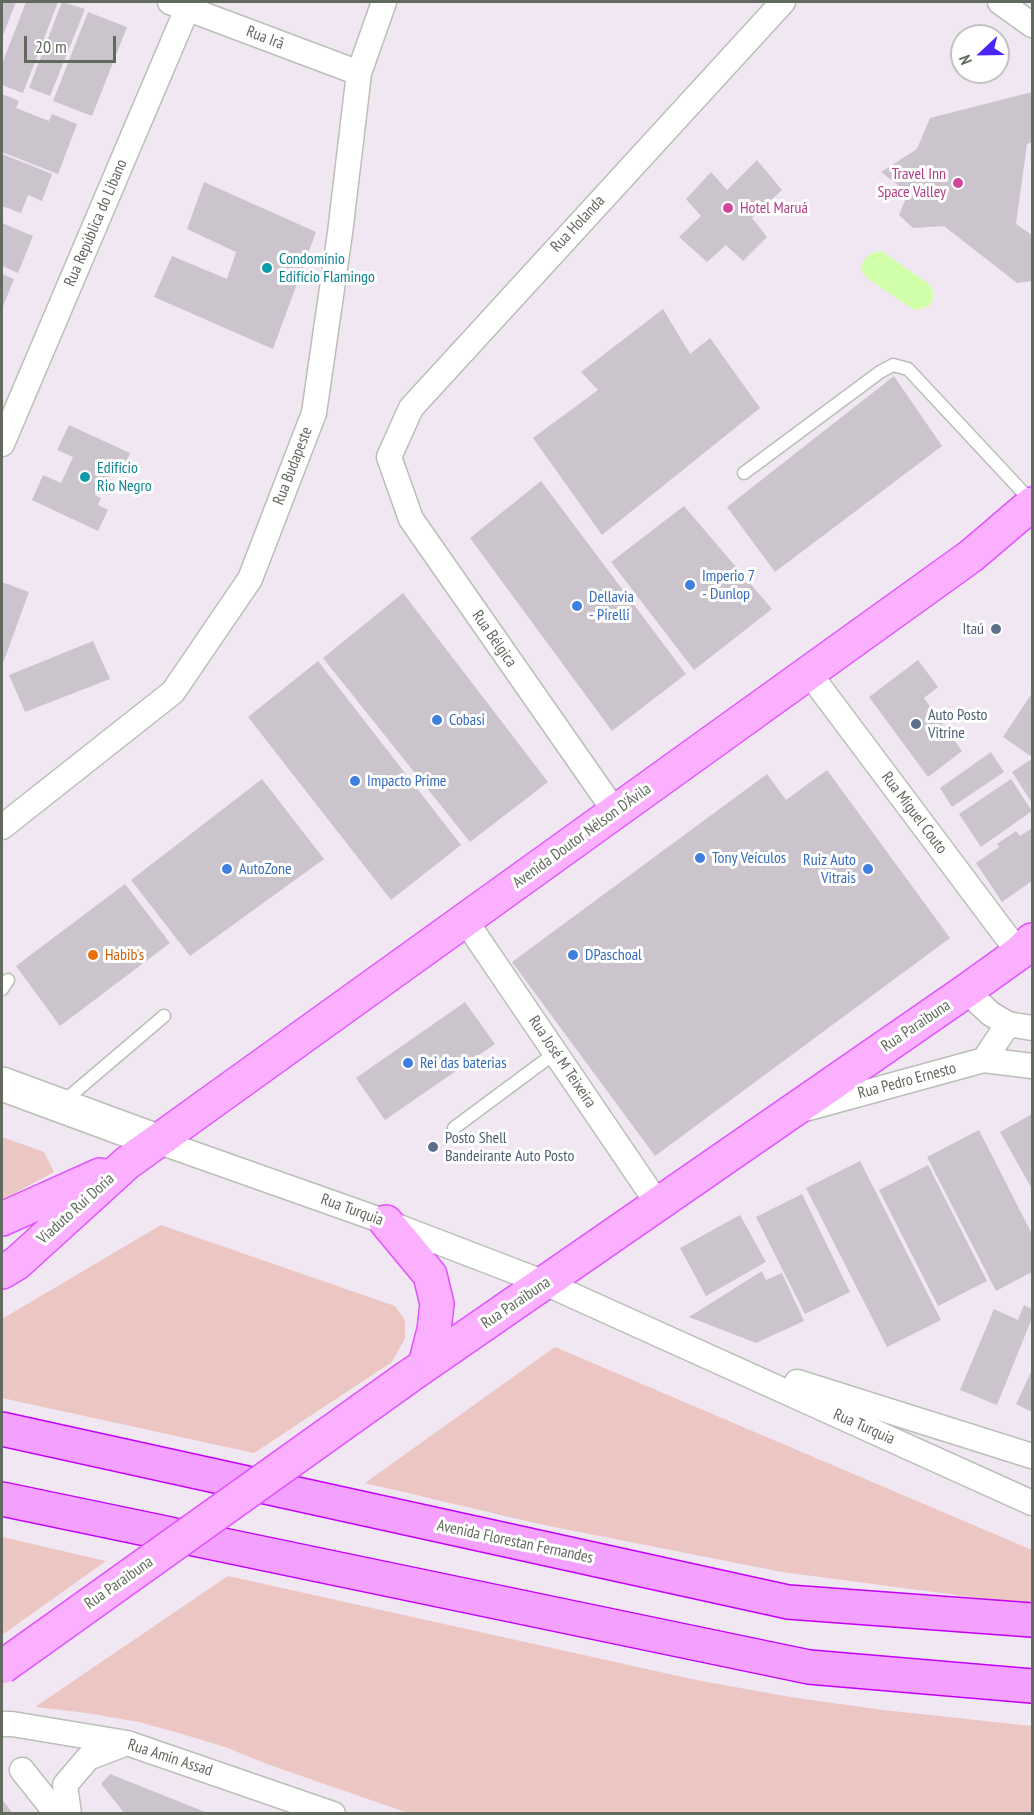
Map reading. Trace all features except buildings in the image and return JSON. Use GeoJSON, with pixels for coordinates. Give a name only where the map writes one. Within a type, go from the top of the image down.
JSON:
{"type":"FeatureCollection","features":[{"type":"Feature","properties":{"kind":"highway","name":"Avenida Florestan Fernandes"},"geometry":{"type":"LineString","coordinates":[[2,1429],[789,1602],[1032,1620]]}},
{"type":"Feature","properties":{"kind":"highway"},"geometry":{"type":"LineString","coordinates":[[2,1499],[809,1667],[1032,1686]]}},
{"type":"Feature","properties":{"kind":"main road","name":"Avenida Doutor Nélson D'Ávila"},"geometry":{"type":"LineString","coordinates":[[127,1163],[971,556],[1032,503]]}},
{"type":"Feature","properties":{"kind":"main road","name":"Rua Paraibuna"},"geometry":{"type":"LineString","coordinates":[[2,1667],[417,1371],[966,991],[1026,947]]}},
{"type":"Feature","properties":{"kind":"main road","name":"Rua Turquia"},"geometry":{"type":"LineString","coordinates":[[2,1084],[157,1141]]}},
{"type":"Feature","properties":{"kind":"main road","name":"Viaduto Rui Doria"},"geometry":{"type":"LineString","coordinates":[[2,1219],[127,1163]]}},
{"type":"Feature","properties":{"kind":"main road","name":"Viaduto Rui Doria"},"geometry":{"type":"LineString","coordinates":[[9,1267],[127,1163]]}},
{"type":"Feature","properties":{"kind":"main road"},"geometry":{"type":"LineString","coordinates":[[386,1222],[430,1275],[437,1304],[434,1330],[417,1371]]}},
{"type":"Feature","properties":{"kind":"street","name":"Rua Budapeste"},"geometry":{"type":"LineString","coordinates":[[2,827],[173,692],[250,579],[314,413],[340,233],[359,73],[384,2]]}},
{"type":"Feature","properties":{"kind":"street","name":"Rua Holanda"},"geometry":{"type":"LineString","coordinates":[[389,457],[411,408],[783,2]]}},
{"type":"Feature","properties":{"kind":"street"},"geometry":{"type":"LineString","coordinates":[[1000,2],[1032,25]]}},
{"type":"Feature","properties":{"kind":"street","name":"Rua Irã"},"geometry":{"type":"LineString","coordinates":[[182,4],[359,73]]}},
{"type":"Feature","properties":{"kind":"street","name":"Rua República do Libano"},"geometry":{"type":"LineString","coordinates":[[2,444],[182,4]]}},
{"type":"Feature","properties":{"kind":"street","name":"Rua Bélgica"},"geometry":{"type":"LineString","coordinates":[[389,457],[411,519],[616,813]]}},
{"type":"Feature","properties":{"kind":"street","name":"Rua Miguel Couto"},"geometry":{"type":"LineString","coordinates":[[809,673],[1026,947]]}},
{"type":"Feature","properties":{"kind":"street","name":"Rua José M Teixeira"},"geometry":{"type":"LineString","coordinates":[[465,920],[658,1204]]}},
{"type":"Feature","properties":{"kind":"street"},"geometry":{"type":"LineString","coordinates":[[966,991],[991,1014],[1008,1024],[1032,1028]]}},
{"type":"Feature","properties":{"kind":"street"},"geometry":{"type":"LineString","coordinates":[[1008,1024],[984,1060],[1032,1066]]}},
{"type":"Feature","properties":{"kind":"street","name":"Rua Pedro Ernesto"},"geometry":{"type":"LineString","coordinates":[[788,1113],[984,1060]]}},
{"type":"Feature","properties":{"kind":"street","name":"Rua Turquia"},"geometry":{"type":"LineString","coordinates":[[157,1141],[386,1222],[545,1283],[1032,1503]]}},
{"type":"Feature","properties":{"kind":"street","name":"Rua Turquia"},"geometry":{"type":"LineString","coordinates":[[696,1351],[1032,1456]]}},
{"type":"Feature","properties":{"kind":"street","name":"Rua Amin Assad"},"geometry":{"type":"LineString","coordinates":[[2,1724],[128,1743],[333,1814]]}},
{"type":"Feature","properties":{"kind":"street"},"geometry":{"type":"LineString","coordinates":[[69,1814],[65,1785],[88,1758],[128,1743]]}},
{"type":"Feature","properties":{"kind":"street"},"geometry":{"type":"LineString","coordinates":[[22,1770],[57,1814]]}},
{"type":"Feature","properties":{"kind":"lane"},"geometry":{"type":"LineString","coordinates":[[744,473],[880,372],[893,365],[908,369],[1032,503]]}},
{"type":"Feature","properties":{"kind":"lane"},"geometry":{"type":"LineString","coordinates":[[60,1105],[164,1016]]}},
{"type":"Feature","properties":{"kind":"lane"},"geometry":{"type":"LineString","coordinates":[[454,1128],[555,1053]]}},
{"type":"Feature","properties":{"kind":"shaded area"},"geometry":{"type":"Polygon","coordinates":[[[881,251],[929,284],[933,291],[933,299],[929,306],[917,310],[911,308],[867,278],[861,265],[871,253],[881,251]]]}},
{"type":"Feature","properties":{"kind":"shaded area"},"geometry":{"type":"Polygon","coordinates":[[[2,1137],[44,1152],[54,1172],[2,1200],[2,1137]]]}},
{"type":"Feature","properties":{"kind":"shaded area"},"geometry":{"type":"Polygon","coordinates":[[[161,1225],[395,1306],[405,1320],[405,1338],[392,1362],[254,1453],[2,1398],[2,1319],[161,1225]]]}},
{"type":"Feature","properties":{"kind":"shaded area"},"geometry":{"type":"Polygon","coordinates":[[[555,1347],[1032,1550],[1032,1602],[1017,1603],[782,1572],[539,1524],[365,1483],[555,1347]]]}},
{"type":"Feature","properties":{"kind":"shaded area"},"geometry":{"type":"Polygon","coordinates":[[[2,1537],[106,1561],[2,1635],[2,1537]]]}},
{"type":"Feature","properties":{"kind":"shaded area"},"geometry":{"type":"Polygon","coordinates":[[[228,1576],[696,1680],[790,1697],[883,1710],[1032,1726],[1032,1813],[408,1813],[225,1747],[182,1734],[139,1722],[35,1707],[228,1576]]]}},
{"type":"Feature","properties":{"kind":"place","name":"Travel Inn Space Valley"},"geometry":{"type":"Point","coordinates":[958,183]}},
{"type":"Feature","properties":{"kind":"place","name":"Hotel Maruá"},"geometry":{"type":"Point","coordinates":[728,208]}},
{"type":"Feature","properties":{"kind":"place","name":"Condomínio Edifício Flamingo"},"geometry":{"type":"Point","coordinates":[267,268]}},
{"type":"Feature","properties":{"kind":"place","name":"Edifício Rio Negro"},"geometry":{"type":"Point","coordinates":[85,477]}},
{"type":"Feature","properties":{"kind":"place","name":"Imperio 7 - Dunlop"},"geometry":{"type":"Point","coordinates":[690,585]}},
{"type":"Feature","properties":{"kind":"place","name":"Dellavia - Pirelli"},"geometry":{"type":"Point","coordinates":[577,606]}},
{"type":"Feature","properties":{"kind":"place","name":"Itaú"},"geometry":{"type":"Point","coordinates":[996,629]}},
{"type":"Feature","properties":{"kind":"place","name":"Cobasi"},"geometry":{"type":"Point","coordinates":[437,720]}},
{"type":"Feature","properties":{"kind":"place","name":"Auto Posto Vitrine"},"geometry":{"type":"Point","coordinates":[916,724]}},
{"type":"Feature","properties":{"kind":"place","name":"Impacto Prime"},"geometry":{"type":"Point","coordinates":[355,781]}},
{"type":"Feature","properties":{"kind":"place","name":"Tony Veículos"},"geometry":{"type":"Point","coordinates":[700,858]}},
{"type":"Feature","properties":{"kind":"place","name":"AutoZone"},"geometry":{"type":"Point","coordinates":[227,869]}},
{"type":"Feature","properties":{"kind":"place","name":"Ruiz Auto Vitrais"},"geometry":{"type":"Point","coordinates":[868,869]}},
{"type":"Feature","properties":{"kind":"place","name":"Habib's"},"geometry":{"type":"Point","coordinates":[93,955]}},
{"type":"Feature","properties":{"kind":"place","name":"DPaschoal"},"geometry":{"type":"Point","coordinates":[573,955]}},
{"type":"Feature","properties":{"kind":"place","name":"Rei das baterias"},"geometry":{"type":"Point","coordinates":[408,1063]}},
{"type":"Feature","properties":{"kind":"place","name":"Posto Shell Bandeirante Auto Posto"},"geometry":{"type":"Point","coordinates":[433,1147]}}]}
